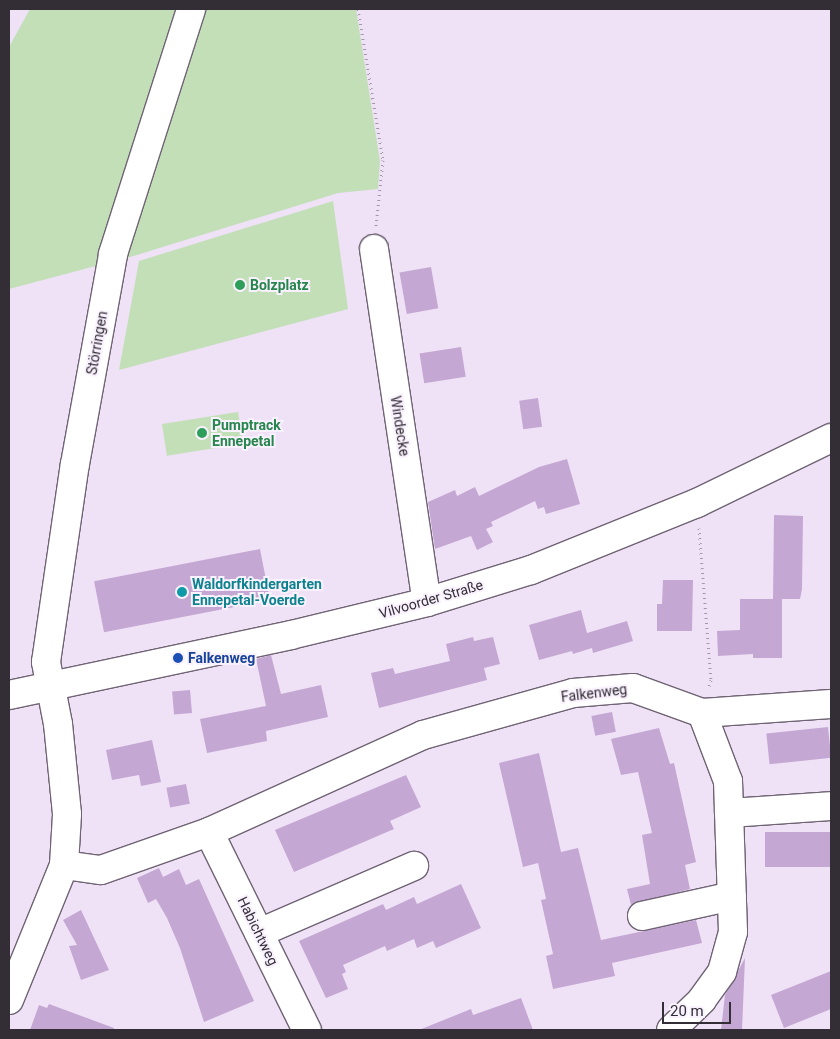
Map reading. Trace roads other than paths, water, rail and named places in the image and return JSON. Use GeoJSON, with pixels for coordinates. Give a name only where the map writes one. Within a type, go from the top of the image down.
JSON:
{"type":"FeatureCollection","features":[{"type":"Feature","properties":{"kind":"street","name":"Störringen"},"geometry":{"type":"LineString","coordinates":[[9,1000],[64,865],[67,814],[58,724],[49,687],[46,662],[59,565],[114,254],[191,9]]}},
{"type":"Feature","properties":{"kind":"street","name":"Windecke"},"geometry":{"type":"LineString","coordinates":[[374,249],[427,602]]}},
{"type":"Feature","properties":{"kind":"street","name":"Vilvoorder Straße"},"geometry":{"type":"LineString","coordinates":[[9,695],[427,602],[531,570],[697,503],[831,438]]}},
{"type":"Feature","properties":{"kind":"street","name":"Falkenweg"},"geometry":{"type":"LineString","coordinates":[[64,865],[101,870],[209,832],[423,735],[573,693],[633,688],[702,714],[831,704]]}},
{"type":"Feature","properties":{"kind":"street"},"geometry":{"type":"LineString","coordinates":[[671,1030],[702,1000],[722,972],[733,932],[728,781],[702,714]]}},
{"type":"Feature","properties":{"kind":"street"},"geometry":{"type":"LineString","coordinates":[[729,813],[831,806]]}},
{"type":"Feature","properties":{"kind":"street","name":"Habichtweg"},"geometry":{"type":"LineString","coordinates":[[209,832],[307,1030]]}},
{"type":"Feature","properties":{"kind":"street"},"geometry":{"type":"LineString","coordinates":[[259,933],[414,866]]}},
{"type":"Feature","properties":{"kind":"street"},"geometry":{"type":"LineString","coordinates":[[642,916],[732,896]]}},
{"type":"Feature","properties":{"kind":"place","name":"Bolzplatz"},"geometry":{"type":"Point","coordinates":[240,285]}},
{"type":"Feature","properties":{"kind":"place","name":"Pumptrack Ennepetal"},"geometry":{"type":"Point","coordinates":[202,433]}},
{"type":"Feature","properties":{"kind":"place","name":"Waldorfkindergarten Ennepetal-Voerde"},"geometry":{"type":"Point","coordinates":[182,592]}},
{"type":"Feature","properties":{"kind":"place","name":"Falkenweg"},"geometry":{"type":"Point","coordinates":[178,658]}}]}
